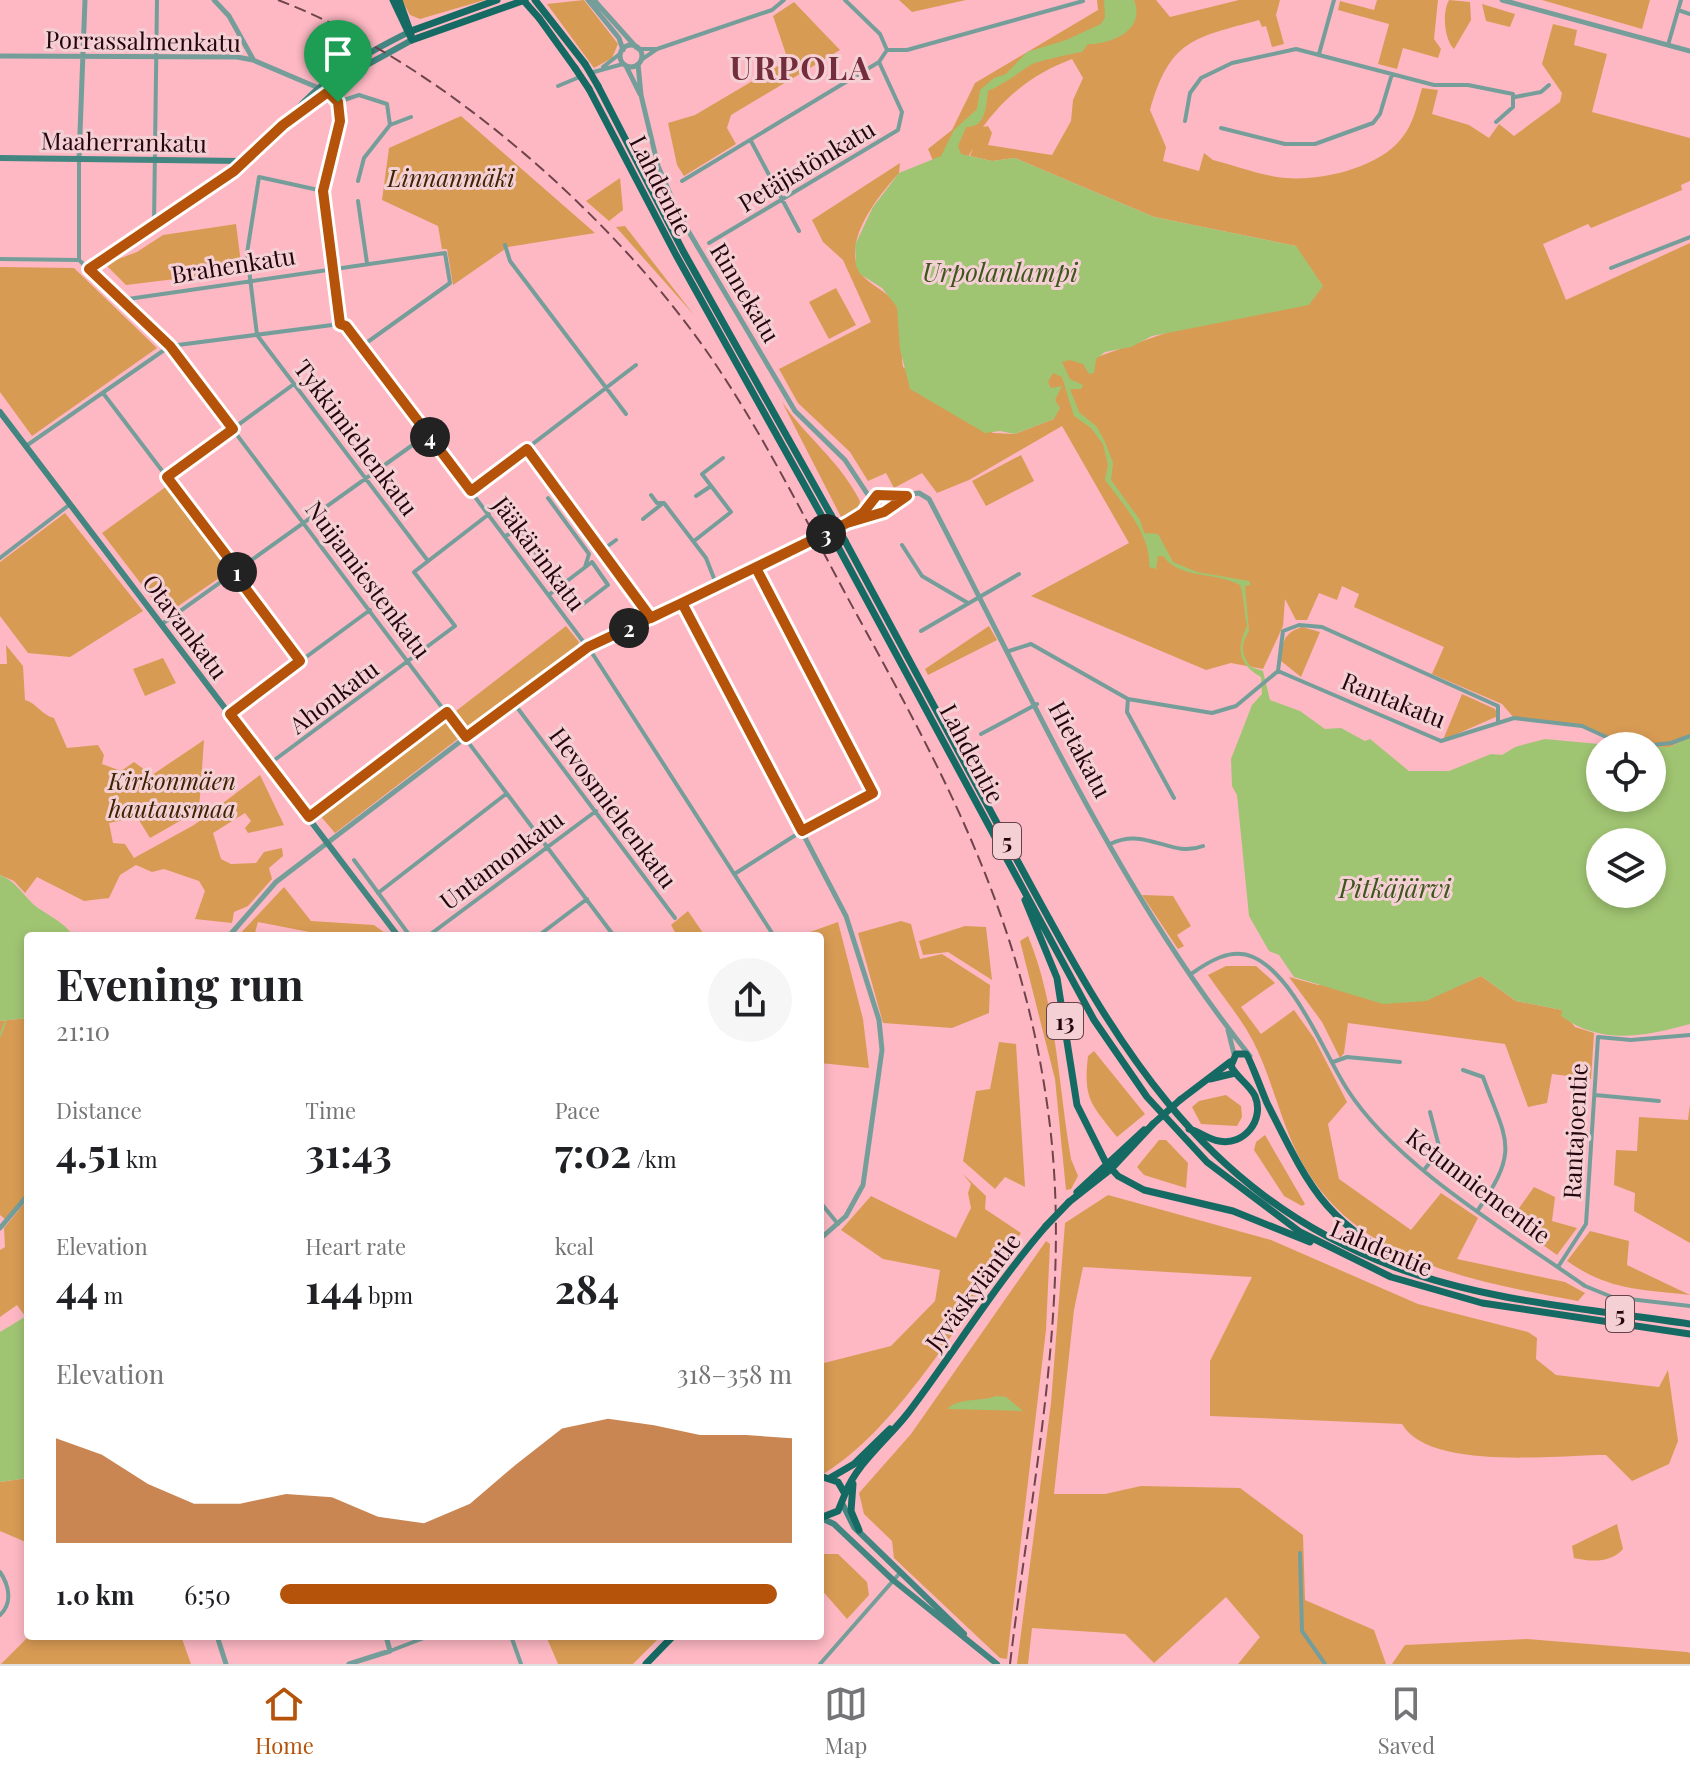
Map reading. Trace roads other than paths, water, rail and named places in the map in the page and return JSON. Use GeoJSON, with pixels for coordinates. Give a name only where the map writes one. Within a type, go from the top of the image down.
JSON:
{"type":"FeatureCollection","features":[{"type":"Feature","properties":{"kind":"highway"},"geometry":{"type":"LineString","coordinates":[[393,0],[410,35]]}},
{"type":"Feature","properties":{"kind":"highway"},"geometry":{"type":"LineString","coordinates":[[399,0],[410,35]]}},
{"type":"Feature","properties":{"kind":"highway"},"geometry":{"type":"LineString","coordinates":[[410,35],[497,0]]}},
{"type":"Feature","properties":{"kind":"highway"},"geometry":{"type":"LineString","coordinates":[[410,35],[524,0]]}},
{"type":"Feature","properties":{"kind":"highway","name":"Lahdentie"},"geometry":{"type":"LineString","coordinates":[[524,0],[589,89],[676,255],[827,518],[1083,980],[1129,1055],[1187,1129],[1242,1178],[1312,1227],[1393,1266],[1441,1281],[1549,1304],[1690,1324]]}},
{"type":"Feature","properties":{"kind":"highway","name":"Lahdentie"},"geometry":{"type":"LineString","coordinates":[[538,0],[598,86],[827,518]]}},
{"type":"Feature","properties":{"kind":"highway","name":"Lahdentie"},"geometry":{"type":"LineString","coordinates":[[841,543],[1017,880],[1106,1040],[1176,1131],[1233,1184],[1290,1225],[1340,1254],[1391,1277],[1482,1303],[1690,1334]]}},
{"type":"Feature","properties":{"kind":"highway","name":"13"},"geometry":{"type":"LineString","coordinates":[[1017,880],[1057,978],[1073,1092],[1082,1119],[1109,1166]]}},
{"type":"Feature","properties":{"kind":"highway"},"geometry":{"type":"LineString","coordinates":[[1187,1129],[1223,1142],[1246,1135],[1256,1120],[1258,1107],[1231,1060],[1241,1053],[1252,1061],[1254,1079],[1292,1157],[1324,1205],[1371,1244],[1441,1281]]}},
{"type":"Feature","properties":{"kind":"highway","name":"Jyväskyläntie"},"geometry":{"type":"LineString","coordinates":[[845,1494],[853,1476],[911,1408],[999,1284],[1046,1226],[1153,1124],[1231,1060]]}},
{"type":"Feature","properties":{"kind":"highway","name":"Jyväskyläntie"},"geometry":{"type":"LineString","coordinates":[[1208,1080],[1250,1072],[1252,1061]]}},
{"type":"Feature","properties":{"kind":"highway"},"geometry":{"type":"LineString","coordinates":[[1109,1166],[1144,1190],[1233,1211],[1340,1254]]}},
{"type":"Feature","properties":{"kind":"highway","name":"Jyväskyläntie"},"geometry":{"type":"LineString","coordinates":[[824,1477],[854,1464],[911,1408]]}},
{"type":"Feature","properties":{"kind":"highway"},"geometry":{"type":"LineString","coordinates":[[859,1530],[853,1518],[851,1495],[863,1464]]}},
{"type":"Feature","properties":{"kind":"highway"},"geometry":{"type":"LineString","coordinates":[[824,1477],[840,1483],[845,1494],[843,1505],[824,1516]]}},
{"type":"Feature","properties":{"kind":"highway"},"geometry":{"type":"LineString","coordinates":[[646,1664],[669,1640]]}},
{"type":"Feature","properties":{"kind":"main road"},"geometry":{"type":"LineString","coordinates":[[247,159],[318,87],[359,57],[410,35]]}},
{"type":"Feature","properties":{"kind":"main road"},"geometry":{"type":"LineString","coordinates":[[283,125],[410,35]]}},
{"type":"Feature","properties":{"kind":"main road","name":"Maaherrankatu"},"geometry":{"type":"LineString","coordinates":[[0,158],[247,159]]}},
{"type":"Feature","properties":{"kind":"main road","name":"Otavankatu"},"geometry":{"type":"LineString","coordinates":[[1,415],[29,444],[71,503],[165,622],[230,714],[395,932]]}},
{"type":"Feature","properties":{"kind":"main road"},"geometry":{"type":"LineString","coordinates":[[843,1505],[847,1518],[899,1574],[997,1664]]}},
{"type":"Feature","properties":{"kind":"main road"},"geometry":{"type":"LineString","coordinates":[[824,1520],[839,1528],[893,1580],[975,1645]]}},
{"type":"Feature","properties":{"kind":"street"},"geometry":{"type":"LineString","coordinates":[[0,259],[79,260],[85,0]]}},
{"type":"Feature","properties":{"kind":"street"},"geometry":{"type":"LineString","coordinates":[[154,225],[157,0]]}},
{"type":"Feature","properties":{"kind":"street"},"geometry":{"type":"LineString","coordinates":[[214,0],[229,16],[253,60]]}},
{"type":"Feature","properties":{"kind":"street"},"geometry":{"type":"LineString","coordinates":[[588,0],[619,38],[622,51]]}},
{"type":"Feature","properties":{"kind":"street"},"geometry":{"type":"LineString","coordinates":[[594,0],[638,48]]}},
{"type":"Feature","properties":{"kind":"street"},"geometry":{"type":"LineString","coordinates":[[603,67],[640,62],[657,49],[772,10],[784,0]]}},
{"type":"Feature","properties":{"kind":"street"},"geometry":{"type":"LineString","coordinates":[[845,0],[880,34],[887,50]]}},
{"type":"Feature","properties":{"kind":"street"},"geometry":{"type":"LineString","coordinates":[[1319,54],[1334,0]]}},
{"type":"Feature","properties":{"kind":"street"},"geometry":{"type":"LineString","coordinates":[[1502,0],[1690,51]]}},
{"type":"Feature","properties":{"kind":"street"},"geometry":{"type":"LineString","coordinates":[[1668,45],[1681,0]]}},
{"type":"Feature","properties":{"kind":"street"},"geometry":{"type":"LineString","coordinates":[[887,50],[907,50],[1083,1]]}},
{"type":"Feature","properties":{"kind":"street"},"geometry":{"type":"LineString","coordinates":[[1678,10],[1690,14]]}},
{"type":"Feature","properties":{"kind":"street"},"geometry":{"type":"LineString","coordinates":[[558,86],[603,67],[630,46],[657,49]]}},
{"type":"Feature","properties":{"kind":"street","name":"Rinnekatu"},"geometry":{"type":"LineString","coordinates":[[638,48],[641,95],[664,183],[680,217],[795,411],[845,460],[879,512]]}},
{"type":"Feature","properties":{"kind":"street"},"geometry":{"type":"LineString","coordinates":[[1185,121],[1190,93],[1201,78],[1232,63],[1296,49],[1434,85],[1468,85],[1515,97],[1541,92],[1549,85]]}},
{"type":"Feature","properties":{"kind":"street"},"geometry":{"type":"LineString","coordinates":[[682,181],[879,62],[887,50]]}},
{"type":"Feature","properties":{"kind":"street","name":"Rinnekatu"},"geometry":{"type":"LineString","coordinates":[[622,51],[624,65],[641,95]]}},
{"type":"Feature","properties":{"kind":"street","name":"Porrassalmenkatu"},"geometry":{"type":"LineString","coordinates":[[0,56],[156,56],[253,60],[328,92]]}},
{"type":"Feature","properties":{"kind":"street","name":"Petäjistönkatu"},"geometry":{"type":"LineString","coordinates":[[709,243],[901,126],[902,112],[879,62]]}},
{"type":"Feature","properties":{"kind":"street"},"geometry":{"type":"LineString","coordinates":[[1221,128],[1285,144],[1315,144],[1373,123],[1380,114],[1392,74]]}},
{"type":"Feature","properties":{"kind":"street"},"geometry":{"type":"LineString","coordinates":[[29,444],[170,346],[340,324],[323,191],[340,121],[338,102],[328,92]]}},
{"type":"Feature","properties":{"kind":"street"},"geometry":{"type":"LineString","coordinates":[[338,102],[359,95],[387,104],[390,125]]}},
{"type":"Feature","properties":{"kind":"street"},"geometry":{"type":"LineString","coordinates":[[1496,122],[1513,107],[1515,97]]}},
{"type":"Feature","properties":{"kind":"street"},"geometry":{"type":"LineString","coordinates":[[358,181],[364,158],[390,125],[411,117]]}},
{"type":"Feature","properties":{"kind":"street"},"geometry":{"type":"LineString","coordinates":[[751,141],[799,231]]}},
{"type":"Feature","properties":{"kind":"street"},"geometry":{"type":"LineString","coordinates":[[89,269],[211,188],[247,159]]}},
{"type":"Feature","properties":{"kind":"street"},"geometry":{"type":"LineString","coordinates":[[257,335],[249,280],[248,233],[259,177],[323,191]]}},
{"type":"Feature","properties":{"kind":"street"},"geometry":{"type":"LineString","coordinates":[[358,201],[367,263]]}},
{"type":"Feature","properties":{"kind":"street"},"geometry":{"type":"LineString","coordinates":[[1611,268],[1690,237]]}},
{"type":"Feature","properties":{"kind":"street"},"geometry":{"type":"LineString","coordinates":[[505,245],[510,261],[626,414]]}},
{"type":"Feature","properties":{"kind":"street","name":"Brahenkatu"},"geometry":{"type":"LineString","coordinates":[[121,300],[445,253],[450,283],[362,346]]}},
{"type":"Feature","properties":{"kind":"street","name":"Nuijamiestenkatu"},"geometry":{"type":"LineString","coordinates":[[79,260],[170,346],[611,932]]}},
{"type":"Feature","properties":{"kind":"street","name":"Jääkärinkatu"},"geometry":{"type":"LineString","coordinates":[[340,324],[346,326],[362,346],[426,436],[489,514],[588,647],[772,932]]}},
{"type":"Feature","properties":{"kind":"street","name":"Tykkimiehenkatu"},"geometry":{"type":"LineString","coordinates":[[257,335],[428,561]]}},
{"type":"Feature","properties":{"kind":"street"},"geometry":{"type":"LineString","coordinates":[[471,491],[636,365]]}},
{"type":"Feature","properties":{"kind":"street"},"geometry":{"type":"LineString","coordinates":[[167,477],[294,384]]}},
{"type":"Feature","properties":{"kind":"street"},"geometry":{"type":"LineString","coordinates":[[103,393],[237,571],[237,577],[300,661]]}},
{"type":"Feature","properties":{"kind":"street"},"geometry":{"type":"LineString","coordinates":[[165,622],[426,436]]}},
{"type":"Feature","properties":{"kind":"street"},"geometry":{"type":"LineString","coordinates":[[527,449],[651,618]]}},
{"type":"Feature","properties":{"kind":"street"},"geometry":{"type":"LineString","coordinates":[[694,541],[731,512],[702,474],[723,458]]}},
{"type":"Feature","properties":{"kind":"street","name":"Rinnekatu"},"geometry":{"type":"LineString","coordinates":[[861,485],[888,497]]}},
{"type":"Feature","properties":{"kind":"street"},"geometry":{"type":"LineString","coordinates":[[696,496],[711,486]]}},
{"type":"Feature","properties":{"kind":"street","name":"Hietakatu"},"geometry":{"type":"LineString","coordinates":[[907,496],[919,493],[929,499],[1110,844],[1191,974],[1252,1061]]}},
{"type":"Feature","properties":{"kind":"street"},"geometry":{"type":"LineString","coordinates":[[847,523],[880,494]]}},
{"type":"Feature","properties":{"kind":"street"},"geometry":{"type":"LineString","coordinates":[[889,508],[888,497],[907,496]]}},
{"type":"Feature","properties":{"kind":"street"},"geometry":{"type":"LineString","coordinates":[[232,932],[276,882],[588,647],[847,523],[889,508],[907,496]]}},
{"type":"Feature","properties":{"kind":"street"},"geometry":{"type":"LineString","coordinates":[[653,497],[664,503],[694,541],[706,558],[717,586]]}},
{"type":"Feature","properties":{"kind":"street"},"geometry":{"type":"LineString","coordinates":[[548,498],[589,554],[585,567]]}},
{"type":"Feature","properties":{"kind":"street"},"geometry":{"type":"LineString","coordinates":[[0,558],[71,503]]}},
{"type":"Feature","properties":{"kind":"street"},"geometry":{"type":"LineString","coordinates":[[643,519],[664,503]]}},
{"type":"Feature","properties":{"kind":"street"},"geometry":{"type":"LineString","coordinates":[[428,561],[489,514]]}},
{"type":"Feature","properties":{"kind":"street"},"geometry":{"type":"LineString","coordinates":[[505,536],[513,530],[521,532],[561,586],[581,608],[608,588],[592,562],[561,586],[549,594]]}},
{"type":"Feature","properties":{"kind":"street"},"geometry":{"type":"LineString","coordinates":[[601,551],[616,540]]}},
{"type":"Feature","properties":{"kind":"street"},"geometry":{"type":"LineString","coordinates":[[902,545],[922,576],[968,603]]}},
{"type":"Feature","properties":{"kind":"street","name":"Ahonkatu"},"geometry":{"type":"LineString","coordinates":[[269,764],[455,626],[414,572],[428,561]]}},
{"type":"Feature","properties":{"kind":"street"},"geometry":{"type":"LineString","coordinates":[[736,873],[802,831],[873,793],[756,568]]}},
{"type":"Feature","properties":{"kind":"street"},"geometry":{"type":"LineString","coordinates":[[921,631],[1019,574]]}},
{"type":"Feature","properties":{"kind":"street"},"geometry":{"type":"LineString","coordinates":[[682,603],[846,916],[880,1030],[881,1063],[867,1170],[856,1201],[824,1236]]}},
{"type":"Feature","properties":{"kind":"street"},"geometry":{"type":"LineString","coordinates":[[230,714],[370,610]]}},
{"type":"Feature","properties":{"kind":"street"},"geometry":{"type":"LineString","coordinates":[[1009,651],[1031,644],[1128,699],[1212,713],[1230,710],[1260,689],[1278,671],[1283,631],[1299,625],[1322,627],[1498,706],[1501,716],[1497,723]]}},
{"type":"Feature","properties":{"kind":"street","name":"Rantakatu"},"geometry":{"type":"LineString","coordinates":[[1278,671],[1441,741],[1514,718],[1582,726],[1595,732]]}},
{"type":"Feature","properties":{"kind":"street"},"geometry":{"type":"LineString","coordinates":[[1128,699],[1127,712],[1174,798]]}},
{"type":"Feature","properties":{"kind":"street","name":"Hevosmiehenkatu"},"geometry":{"type":"LineString","coordinates":[[513,702],[675,918]]}},
{"type":"Feature","properties":{"kind":"street"},"geometry":{"type":"LineString","coordinates":[[981,734],[1037,704]]}},
{"type":"Feature","properties":{"kind":"street"},"geometry":{"type":"LineString","coordinates":[[309,817],[447,712]]}},
{"type":"Feature","properties":{"kind":"street"},"geometry":{"type":"LineString","coordinates":[[1666,744],[1690,736]]}},
{"type":"Feature","properties":{"kind":"street"},"geometry":{"type":"LineString","coordinates":[[378,893],[507,793]]}},
{"type":"Feature","properties":{"kind":"street","name":"Untamonkatu"},"geometry":{"type":"LineString","coordinates":[[433,932],[596,811]]}},
{"type":"Feature","properties":{"kind":"street"},"geometry":{"type":"LineString","coordinates":[[1110,844],[1134,836],[1191,851],[1203,846]]}},
{"type":"Feature","properties":{"kind":"street"},"geometry":{"type":"LineString","coordinates":[[354,860],[407,932]]}},
{"type":"Feature","properties":{"kind":"street"},"geometry":{"type":"LineString","coordinates":[[543,932],[587,899]]}},
{"type":"Feature","properties":{"kind":"street","name":"Ketunniementie"},"geometry":{"type":"LineString","coordinates":[[1191,974],[1216,958],[1238,954],[1268,966],[1314,1026],[1362,1111],[1400,1152],[1585,1286],[1612,1297],[1690,1306]]}},
{"type":"Feature","properties":{"kind":"street","name":"Hietakatu"},"geometry":{"type":"LineString","coordinates":[[1227,1029],[1234,1048],[1231,1060]]}},
{"type":"Feature","properties":{"kind":"street","name":"Rantajoentie"},"geometry":{"type":"LineString","coordinates":[[1558,1267],[1586,1224],[1598,1037],[1631,1040],[1690,1035]]}},
{"type":"Feature","properties":{"kind":"street"},"geometry":{"type":"LineString","coordinates":[[1333,1062],[1347,1057],[1400,1062]]}},
{"type":"Feature","properties":{"kind":"street"},"geometry":{"type":"LineString","coordinates":[[1463,1070],[1483,1077],[1508,1147],[1493,1187],[1478,1210]]}},
{"type":"Feature","properties":{"kind":"street"},"geometry":{"type":"LineString","coordinates":[[1595,1095],[1659,1101]]}},
{"type":"Feature","properties":{"kind":"street"},"geometry":{"type":"LineString","coordinates":[[1424,1170],[1440,1150],[1430,1112]]}},
{"type":"Feature","properties":{"kind":"street"},"geometry":{"type":"LineString","coordinates":[[0,1228],[24,1200]]}},
{"type":"Feature","properties":{"kind":"street"},"geometry":{"type":"LineString","coordinates":[[824,1207],[838,1224]]}},
{"type":"Feature","properties":{"kind":"street"},"geometry":{"type":"LineString","coordinates":[[1300,1553],[1302,1631],[1325,1664]]}},
{"type":"Feature","properties":{"kind":"street"},"geometry":{"type":"LineString","coordinates":[[0,1572],[9,1592],[5,1610],[0,1615]]}},
{"type":"Feature","properties":{"kind":"street"},"geometry":{"type":"LineString","coordinates":[[820,1664],[899,1574]]}},
{"type":"Feature","properties":{"kind":"street"},"geometry":{"type":"LineString","coordinates":[[218,1640],[226,1664]]}},
{"type":"Feature","properties":{"kind":"street"},"geometry":{"type":"LineString","coordinates":[[387,1640],[390,1651]]}},
{"type":"Feature","properties":{"kind":"street"},"geometry":{"type":"LineString","coordinates":[[349,1664],[419,1640]]}},
{"type":"Feature","properties":{"kind":"street"},"geometry":{"type":"LineString","coordinates":[[512,1640],[521,1664]]}},
{"type":"Feature","properties":{"kind":"water"},"geometry":{"type":"Polygon","coordinates":[[[1104,0],[1134,0],[1135,20],[1116,38],[1088,44],[1082,52],[1032,64],[988,91],[981,120],[966,127],[958,146],[961,154],[992,161],[1015,158],[1154,217],[1296,246],[1323,286],[1309,305],[1152,336],[1131,347],[1105,352],[1096,359],[1094,373],[1089,374],[1083,364],[1070,360],[1062,362],[1070,379],[1083,385],[1081,389],[1070,389],[1079,412],[1097,427],[1105,442],[1113,463],[1111,480],[1140,520],[1144,533],[1158,534],[1173,562],[1197,572],[1249,581],[1251,585],[1245,586],[1249,631],[1243,653],[1251,667],[1263,671],[1270,700],[1300,711],[1325,729],[1341,728],[1365,741],[1370,739],[1409,771],[1449,771],[1491,754],[1502,755],[1515,747],[1545,739],[1586,743],[1586,812],[1666,812],[1666,747],[1690,737],[1690,1024],[1640,1035],[1592,1032],[1561,1016],[1562,1010],[1516,1001],[1481,976],[1426,1001],[1383,1004],[1294,977],[1279,955],[1269,951],[1249,916],[1231,759],[1252,705],[1262,694],[1261,677],[1248,667],[1241,655],[1241,642],[1247,626],[1240,585],[1179,569],[1163,556],[1158,556],[1156,569],[1149,567],[1149,555],[1141,532],[1105,480],[1108,465],[1103,444],[1091,428],[1074,416],[1062,377],[1053,373],[1048,382],[1051,388],[1062,386],[1055,400],[1060,408],[1054,419],[1015,434],[1000,431],[985,433],[910,389],[900,349],[897,307],[882,288],[860,274],[856,266],[855,245],[873,207],[899,173],[941,156],[954,130],[977,109],[980,90],[994,78],[1006,74],[1027,52],[1066,40],[1101,24],[1105,17],[1104,0]]]}},
{"type":"Feature","properties":{"kind":"water"},"geometry":{"type":"Polygon","coordinates":[[[0,875],[70,932],[24,932],[24,1018],[0,1021],[0,875]]]}},
{"type":"Feature","properties":{"kind":"water"},"geometry":{"type":"Polygon","coordinates":[[[24,1317],[24,1479],[0,1482],[0,1332],[24,1317]]]}},
{"type":"Feature","properties":{"kind":"water"},"geometry":{"type":"Polygon","coordinates":[[[1006,1397],[1023,1411],[947,1409],[958,1403],[1006,1397]]]}},
{"type":"Feature","properties":{"kind":"waterway"},"geometry":{"type":"LineString","coordinates":[[0,1036],[5,1023]]}},
{"type":"Feature","properties":{"kind":"railway"},"geometry":{"type":"LineString","coordinates":[[278,0],[339,27],[400,62],[460,103],[519,149],[575,199],[672,305],[712,359],[770,453],[923,739],[980,860],[1023,987],[1039,1054],[1050,1126],[1055,1193],[1056,1261],[1046,1396],[1010,1664]]}},
{"type":"Feature","properties":{"kind":"district","name":"URPOLA"},"geometry":{"type":"Point","coordinates":[801,66]}},
{"type":"Feature","properties":{"kind":"park label","name":"Linnanmäki"},"geometry":{"type":"Point","coordinates":[451,177]}},
{"type":"Feature","properties":{"kind":"park label","name":"Kirkonmäen hautausmaa"},"geometry":{"type":"Point","coordinates":[172,794]}},
{"type":"Feature","properties":{"kind":"water label","name":"Urpolanlampi"},"geometry":{"type":"Point","coordinates":[1000,271]}},
{"type":"Feature","properties":{"kind":"water label","name":"Pitkäjärvi"},"geometry":{"type":"Point","coordinates":[1395,887]}}]}
